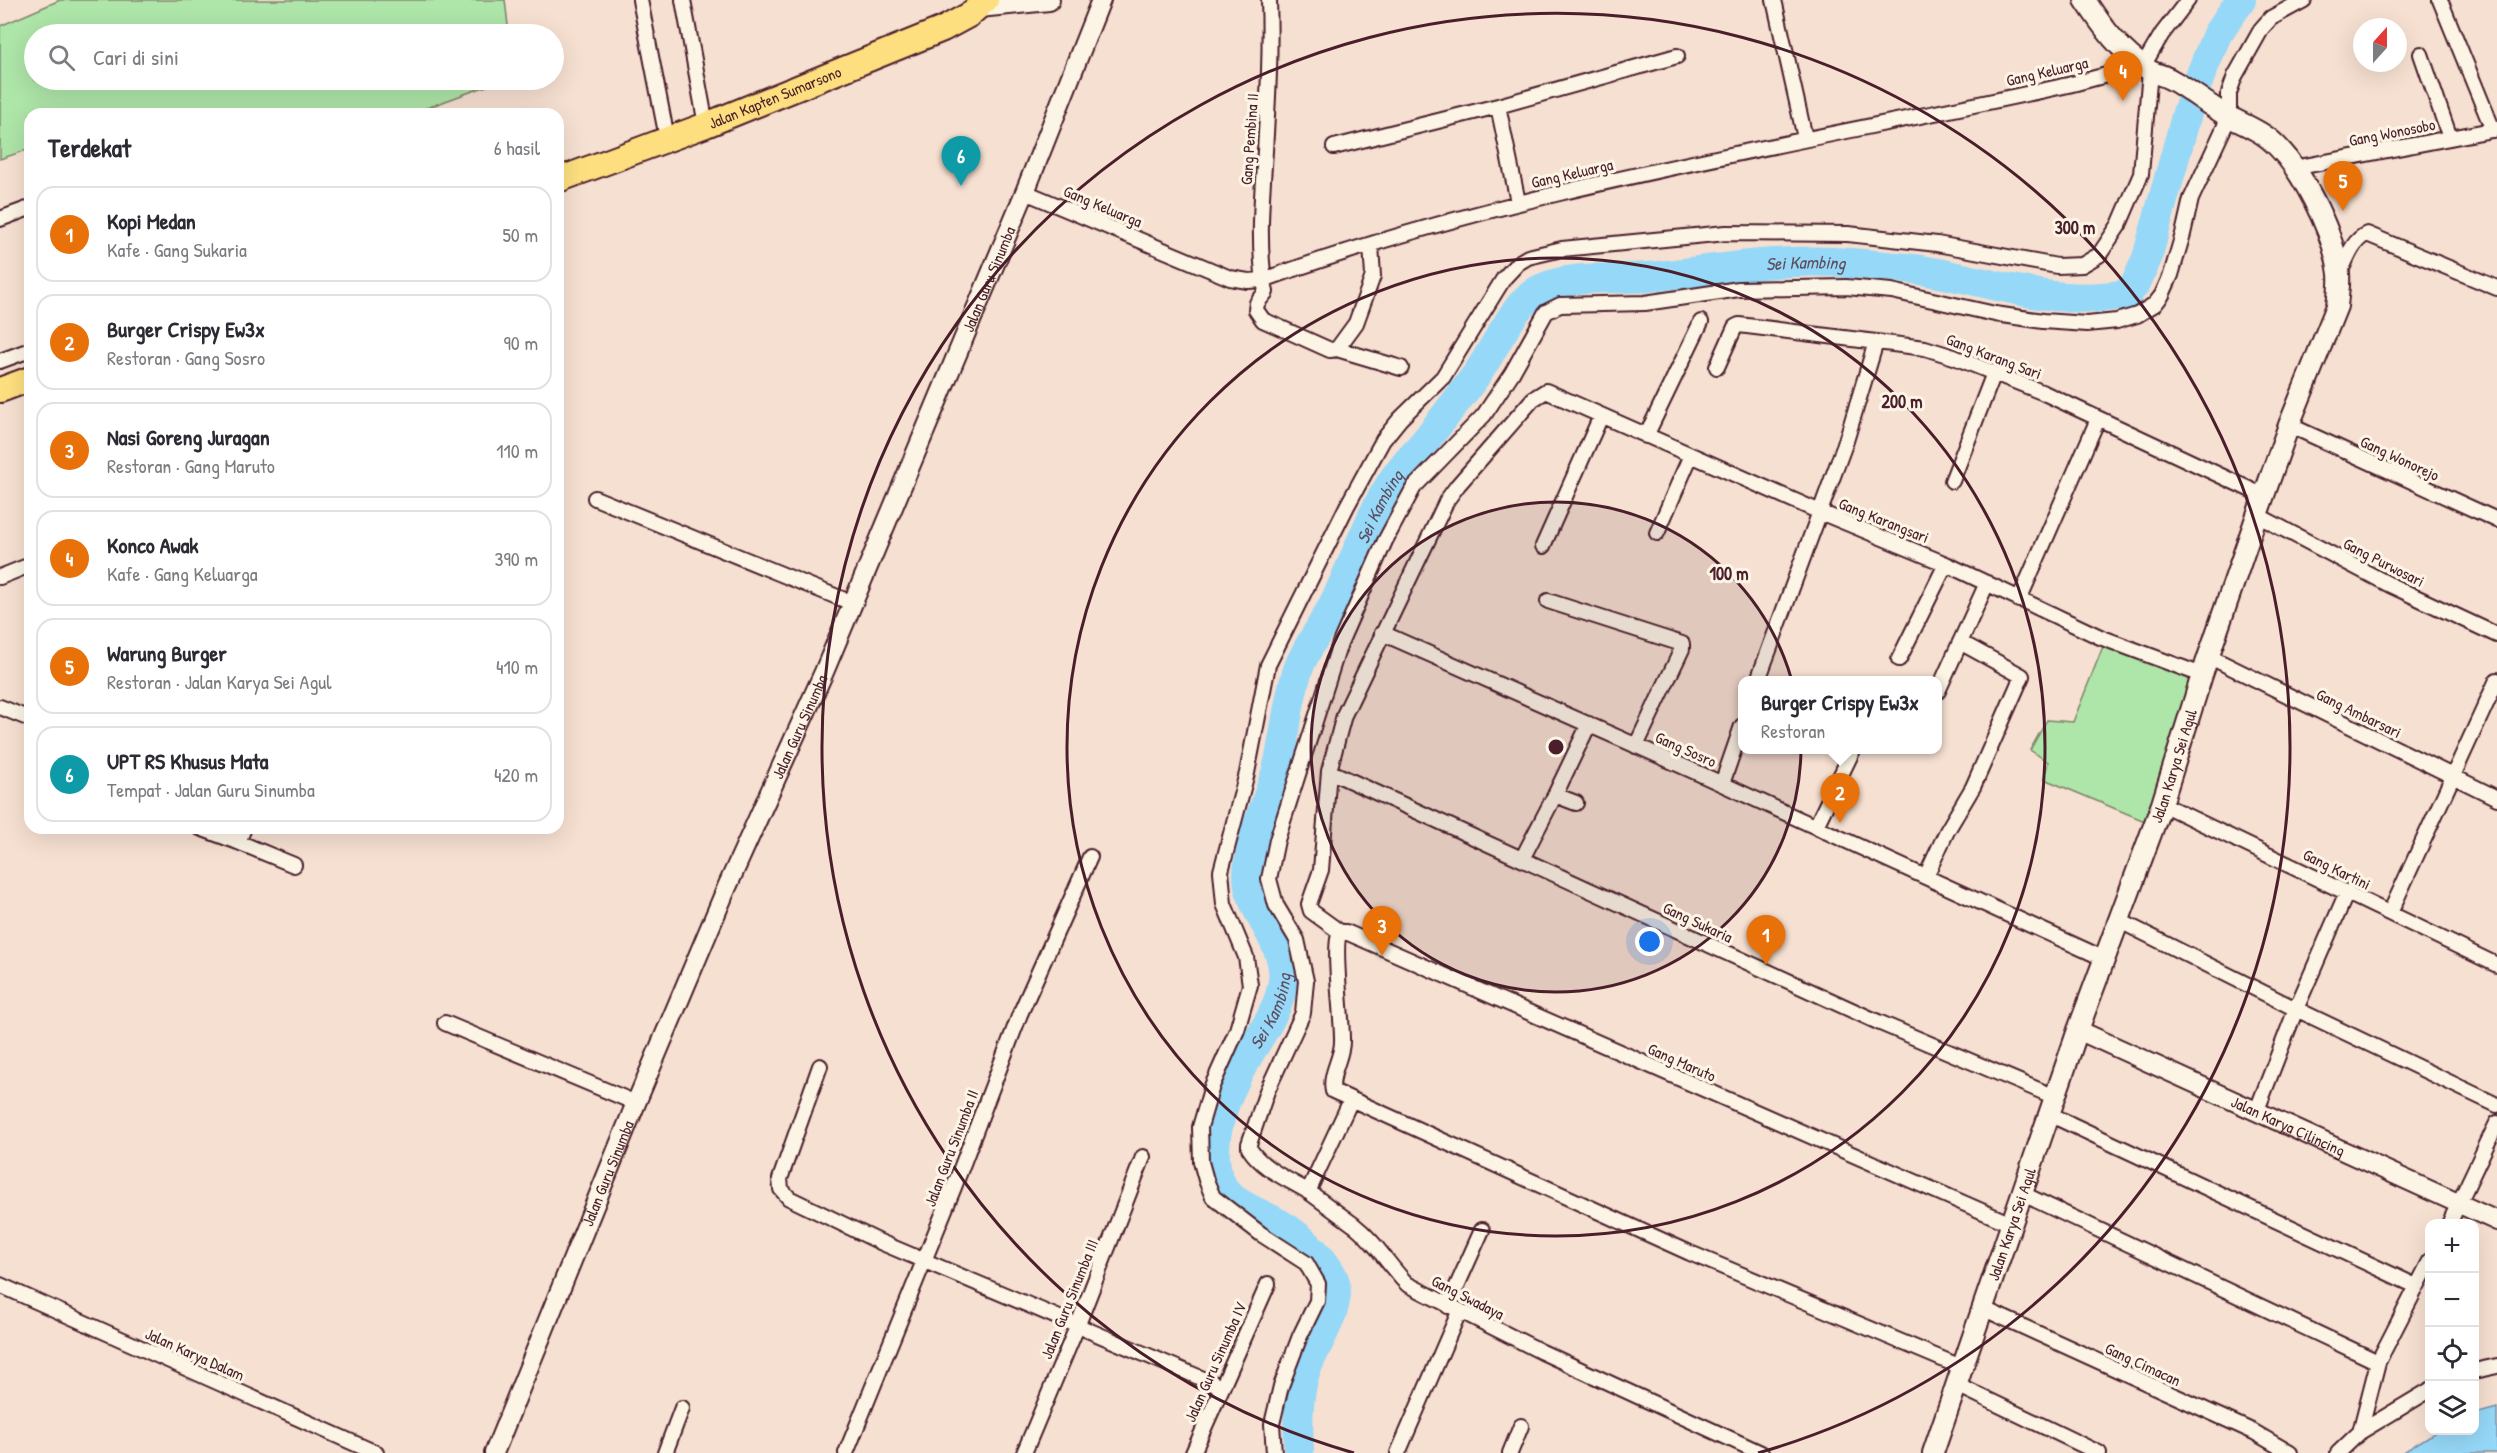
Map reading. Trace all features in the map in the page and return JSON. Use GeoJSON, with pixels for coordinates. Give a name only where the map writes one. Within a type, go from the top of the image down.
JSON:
{"type":"FeatureCollection","features":[{"type":"Feature","properties":{"kind":"highway","name":"Jalan Kapten Sumarsono"},"geometry":{"type":"LineString","coordinates":[[564,178],[706,124],[943,29],[983,4]]}},
{"type":"Feature","properties":{"kind":"highway"},"geometry":{"type":"LineString","coordinates":[[0,390],[24,383]]}},
{"type":"Feature","properties":{"kind":"main road"},"geometry":{"type":"LineString","coordinates":[[983,4],[1049,0]]}},
{"type":"Feature","properties":{"kind":"main road","name":"Jalan Karya Sei Agul"},"geometry":{"type":"LineString","coordinates":[[1933,1453],[2078,1030],[2162,804],[2208,656],[2257,515],[2289,425],[2337,306],[2339,274],[2324,222],[2310,193],[2294,168],[2268,139],[2169,78],[2147,69],[2121,49],[2085,0]]}},
{"type":"Feature","properties":{"kind":"street"},"geometry":{"type":"LineString","coordinates":[[640,0],[668,138]]}},
{"type":"Feature","properties":{"kind":"street"},"geometry":{"type":"LineString","coordinates":[[683,0],[706,124]]}},
{"type":"Feature","properties":{"kind":"street","name":"Jalan Guru Sinumba"},"geometry":{"type":"LineString","coordinates":[[494,1453],[636,1102],[852,603],[1025,192],[1101,0]]}},
{"type":"Feature","properties":{"kind":"street","name":"Gang Pembina II"},"geometry":{"type":"LineString","coordinates":[[1269,0],[1271,47],[1261,208],[1263,280],[1266,292],[1257,303],[1256,310],[1263,320],[1330,350],[1337,349]]}},
{"type":"Feature","properties":{"kind":"street"},"geometry":{"type":"LineString","coordinates":[[1774,0],[1806,138]]}},
{"type":"Feature","properties":{"kind":"street"},"geometry":{"type":"LineString","coordinates":[[1274,1453],[1272,1424],[1281,1386],[1300,1336],[1317,1301],[1318,1284],[1306,1263],[1261,1234],[1213,1197],[1206,1180],[1202,1162],[1200,1127],[1212,1086],[1237,1030],[1250,984],[1246,957],[1224,904],[1221,871],[1247,773],[1268,664],[1347,506],[1383,440],[1400,419],[1443,376],[1504,278],[1518,263],[1528,257],[1562,249],[1726,233],[1848,234],[1937,244],[2057,266],[2082,265],[2099,255],[2119,225],[2141,174],[2147,69],[2162,34],[2188,0]]}},
{"type":"Feature","properties":{"kind":"street"},"geometry":{"type":"LineString","coordinates":[[2226,115],[2229,93],[2235,76],[2262,28],[2271,18],[2304,0]]}},
{"type":"Feature","properties":{"kind":"street"},"geometry":{"type":"LineString","coordinates":[[2440,0],[2495,129]]}},
{"type":"Feature","properties":{"kind":"street"},"geometry":{"type":"LineString","coordinates":[[2421,54],[2450,138]]}},
{"type":"Feature","properties":{"kind":"street"},"geometry":{"type":"LineString","coordinates":[[1334,147],[1498,106],[1677,56]]}},
{"type":"Feature","properties":{"kind":"street","name":"Gang Keluarga"},"geometry":{"type":"LineString","coordinates":[[1025,192],[1230,278],[1248,281],[1263,280],[1371,245],[1518,202],[1806,138],[2147,69]]}},
{"type":"Feature","properties":{"kind":"street"},"geometry":{"type":"LineString","coordinates":[[1498,106],[1518,202]]}},
{"type":"Feature","properties":{"kind":"street","name":"Gang Swadaya"},"geometry":{"type":"LineString","coordinates":[[1761,1453],[1454,1309],[1407,1284],[1393,1270],[1383,1253],[1356,1227],[1308,1192],[1276,1174],[1249,1148],[1267,1091],[1303,1013],[1306,981],[1296,940],[1276,905],[1269,879],[1277,840],[1340,643],[1385,541],[1414,486],[1484,415],[1512,373],[1546,312],[1560,305],[1645,303],[1739,289],[1846,287],[1892,291],[1995,314],[2043,321],[2087,324],[2117,321],[2137,315],[2155,304],[2162,295],[2181,242],[2190,199],[2226,115]]}},
{"type":"Feature","properties":{"kind":"street","name":"Gang Wonosobo"},"geometry":{"type":"LineString","coordinates":[[2294,168],[2495,129]]}},
{"type":"Feature","properties":{"kind":"street"},"geometry":{"type":"LineString","coordinates":[[0,219],[24,210]]}},
{"type":"Feature","properties":{"kind":"street"},"geometry":{"type":"LineString","coordinates":[[2339,274],[2356,243],[2367,234],[2497,288]]}},
{"type":"Feature","properties":{"kind":"street"},"geometry":{"type":"LineString","coordinates":[[1371,245],[1373,276],[1356,322],[1337,349],[1401,368]]}},
{"type":"Feature","properties":{"kind":"street"},"geometry":{"type":"LineString","coordinates":[[1646,435],[1701,322]]}},
{"type":"Feature","properties":{"kind":"street","name":"Gang Karang Sari"},"geometry":{"type":"LineString","coordinates":[[1717,367],[1735,327],[1739,325],[1924,348],[1954,357],[2044,393],[2264,496]]}},
{"type":"Feature","properties":{"kind":"street"},"geometry":{"type":"LineString","coordinates":[[1760,676],[1846,441],[1876,342]]}},
{"type":"Feature","properties":{"kind":"street"},"geometry":{"type":"LineString","coordinates":[[0,362],[24,352]]}},
{"type":"Feature","properties":{"kind":"street"},"geometry":{"type":"LineString","coordinates":[[1952,481],[1994,373]]}},
{"type":"Feature","properties":{"kind":"street","name":"Gang Karangsari"},"geometry":{"type":"LineString","coordinates":[[1382,633],[1443,509],[1458,485],[1533,399],[1546,391],[1820,513],[1946,564],[2100,637],[2202,675]]}},
{"type":"Feature","properties":{"kind":"street"},"geometry":{"type":"LineString","coordinates":[[1543,546],[1601,416]]}},
{"type":"Feature","properties":{"kind":"street"},"geometry":{"type":"LineString","coordinates":[[2019,600],[2098,419]]}},
{"type":"Feature","properties":{"kind":"street","name":"Gang Wonorejo"},"geometry":{"type":"LineString","coordinates":[[2289,425],[2497,520]]}},
{"type":"Feature","properties":{"kind":"street"},"geometry":{"type":"LineString","coordinates":[[1657,533],[1691,455]]}},
{"type":"Feature","properties":{"kind":"street"},"geometry":{"type":"LineString","coordinates":[[595,498],[852,603]]}},
{"type":"Feature","properties":{"kind":"street","name":"Gang Purwosari"},"geometry":{"type":"LineString","coordinates":[[2257,515],[2390,585],[2497,635]]}},
{"type":"Feature","properties":{"kind":"street"},"geometry":{"type":"LineString","coordinates":[[1899,660],[1946,564]]}},
{"type":"Feature","properties":{"kind":"street"},"geometry":{"type":"LineString","coordinates":[[0,577],[24,567]]}},
{"type":"Feature","properties":{"kind":"street"},"geometry":{"type":"LineString","coordinates":[[1942,682],[1987,584]]}},
{"type":"Feature","properties":{"kind":"street"},"geometry":{"type":"LineString","coordinates":[[1548,601],[1682,644],[1682,649],[1636,746]]}},
{"type":"Feature","properties":{"kind":"street"},"geometry":{"type":"LineString","coordinates":[[1329,771],[1344,715],[1382,633]]}},
{"type":"Feature","properties":{"kind":"street","name":"Gang Sosro"},"geometry":{"type":"LineString","coordinates":[[1382,633],[1816,826],[2105,959]]}},
{"type":"Feature","properties":{"kind":"street"},"geometry":{"type":"LineString","coordinates":[[1926,876],[1947,831],[1973,787],[2022,676],[1959,642]]}},
{"type":"Feature","properties":{"kind":"street","name":"Gang Ambarsari"},"geometry":{"type":"LineString","coordinates":[[2208,656],[2497,798]]}},
{"type":"Feature","properties":{"kind":"street"},"geometry":{"type":"LineString","coordinates":[[2390,913],[2497,680]]}},
{"type":"Feature","properties":{"kind":"street"},"geometry":{"type":"LineString","coordinates":[[0,707],[24,717]]}},
{"type":"Feature","properties":{"kind":"street"},"geometry":{"type":"LineString","coordinates":[[1522,860],[1589,724]]}},
{"type":"Feature","properties":{"kind":"street"},"geometry":{"type":"LineString","coordinates":[[1722,784],[1738,740]]}},
{"type":"Feature","properties":{"kind":"street"},"geometry":{"type":"LineString","coordinates":[[1816,826],[1851,754]]}},
{"type":"Feature","properties":{"kind":"street","name":"Gang Sukaria"},"geometry":{"type":"LineString","coordinates":[[1329,771],[1878,1022],[2416,1286]]}},
{"type":"Feature","properties":{"kind":"street","name":"Gang Maruto"},"geometry":{"type":"LineString","coordinates":[[1329,771],[1321,870],[1309,908],[1340,932],[2011,1224]]}},
{"type":"Feature","properties":{"kind":"street"},"geometry":{"type":"LineString","coordinates":[[1555,795],[1576,803]]}},
{"type":"Feature","properties":{"kind":"street","name":"Gang Kartini"},"geometry":{"type":"LineString","coordinates":[[2162,804],[2497,965]]}},
{"type":"Feature","properties":{"kind":"street"},"geometry":{"type":"LineString","coordinates":[[216,834],[294,865]]}},
{"type":"Feature","properties":{"kind":"street"},"geometry":{"type":"LineString","coordinates":[[238,842],[241,834]]}},
{"type":"Feature","properties":{"kind":"street","name":"Jalan Guru Sinumba II"},"geometry":{"type":"LineString","coordinates":[[846,1453],[1020,1014],[1090,858]]}},
{"type":"Feature","properties":{"kind":"street"},"geometry":{"type":"LineString","coordinates":[[2257,1110],[2296,1009],[2347,892]]}},
{"type":"Feature","properties":{"kind":"street"},"geometry":{"type":"LineString","coordinates":[[2120,921],[2296,1009],[2497,1105]]}},
{"type":"Feature","properties":{"kind":"street"},"geometry":{"type":"LineString","coordinates":[[1340,932],[1337,942],[1338,1003],[1343,1044],[1332,1086],[1333,1091],[1958,1376],[2099,1453]]}},
{"type":"Feature","properties":{"kind":"street"},"geometry":{"type":"LineString","coordinates":[[445,1023],[636,1102]]}},
{"type":"Feature","properties":{"kind":"street","name":"Jalan Karya Cilincing"},"geometry":{"type":"LineString","coordinates":[[2078,1030],[2497,1221]]}},
{"type":"Feature","properties":{"kind":"street"},"geometry":{"type":"LineString","coordinates":[[820,1066],[782,1173],[781,1189],[794,1202],[1077,1327],[1222,1387]]}},
{"type":"Feature","properties":{"kind":"street"},"geometry":{"type":"LineString","coordinates":[[1308,1192],[1352,1100]]}},
{"type":"Feature","properties":{"kind":"street"},"geometry":{"type":"LineString","coordinates":[[2452,1219],[2497,1123]]}},
{"type":"Feature","properties":{"kind":"street","name":"Jalan Guru Sinumba III"},"geometry":{"type":"LineString","coordinates":[[1024,1453],[1077,1327],[1143,1157]]}},
{"type":"Feature","properties":{"kind":"street"},"geometry":{"type":"LineString","coordinates":[[2022,1193],[2379,1362]]}},
{"type":"Feature","properties":{"kind":"street"},"geometry":{"type":"LineString","coordinates":[[1398,1453],[1482,1230]]}},
{"type":"Feature","properties":{"kind":"street"},"geometry":{"type":"LineString","coordinates":[[2360,1432],[2379,1362],[2425,1270]]}},
{"type":"Feature","properties":{"kind":"street","name":"Jalan Guru Sinumba IV"},"geometry":{"type":"LineString","coordinates":[[1193,1453],[1268,1284]]}},
{"type":"Feature","properties":{"kind":"street","name":"Jalan Karya Dalam"},"geometry":{"type":"LineString","coordinates":[[0,1285],[376,1453]]}},
{"type":"Feature","properties":{"kind":"street","name":"Gang Cimacan"},"geometry":{"type":"LineString","coordinates":[[1982,1308],[2254,1432],[2290,1453]]}},
{"type":"Feature","properties":{"kind":"street"},"geometry":{"type":"LineString","coordinates":[[2479,1370],[2497,1366]]}},
{"type":"Feature","properties":{"kind":"street"},"geometry":{"type":"LineString","coordinates":[[2338,1453],[2360,1432],[2425,1393]]}},
{"type":"Feature","properties":{"kind":"street"},"geometry":{"type":"LineString","coordinates":[[665,1453],[682,1408]]}},
{"type":"Feature","properties":{"kind":"street"},"geometry":{"type":"LineString","coordinates":[[1510,1453],[1521,1426]]}},
{"type":"Feature","properties":{"kind":"green space"},"geometry":{"type":"Polygon","coordinates":[[[60,0],[505,0],[508,24],[24,24],[24,90],[476,90],[426,108],[24,108],[24,151],[0,159],[0,26],[60,0]]]}},
{"type":"Feature","properties":{"kind":"green space"},"geometry":{"type":"Polygon","coordinates":[[[2104,644],[2195,678],[2147,822],[2044,779],[2048,762],[2030,750],[2047,720],[2073,722],[2104,644]]]}},
{"type":"Feature","properties":{"kind":"water"},"geometry":{"type":"Polygon","coordinates":[[[2497,1408],[2497,1453],[2402,1453],[2431,1435],[2479,1435],[2479,1413],[2497,1408]]]}},
{"type":"Feature","properties":{"kind":"waterway","name":"Sei Kambing"},"geometry":{"type":"LineString","coordinates":[[1299,1453],[1298,1414],[1304,1376],[1332,1313],[1336,1288],[1329,1269],[1302,1239],[1278,1223],[1236,1201],[1228,1194],[1217,1174],[1215,1145],[1225,1103],[1244,1063],[1271,1018],[1279,1000],[1283,981],[1280,953],[1254,901],[1249,887],[1248,873],[1255,834],[1277,770],[1295,680],[1306,652],[1340,591],[1385,492],[1473,380],[1524,302],[1543,288],[1556,284],[1582,279],[1648,277],[1774,263],[1825,262],[1927,271],[2050,296],[2075,298],[2127,294],[2136,283],[2147,258],[2187,113],[2199,79],[2217,34],[2241,0]]}},
{"type":"Feature","properties":{"kind":"place","name":"Konco Awak"},"geometry":{"type":"Point","coordinates":[2123,101]}},
{"type":"Feature","properties":{"kind":"place","name":"UPT RS Khusus Mata"},"geometry":{"type":"Point","coordinates":[961,186]}},
{"type":"Feature","properties":{"kind":"place","name":"Warung Burger"},"geometry":{"type":"Point","coordinates":[2343,211]}},
{"type":"Feature","properties":{"kind":"place","name":"Burger Crispy Ew3x"},"geometry":{"type":"Point","coordinates":[1840,823]}},
{"type":"Feature","properties":{"kind":"place","name":"Nasi Goreng Juragan"},"geometry":{"type":"Point","coordinates":[1382,956]}},
{"type":"Feature","properties":{"kind":"place","name":"Kopi Medan"},"geometry":{"type":"Point","coordinates":[1766,965]}}]}
